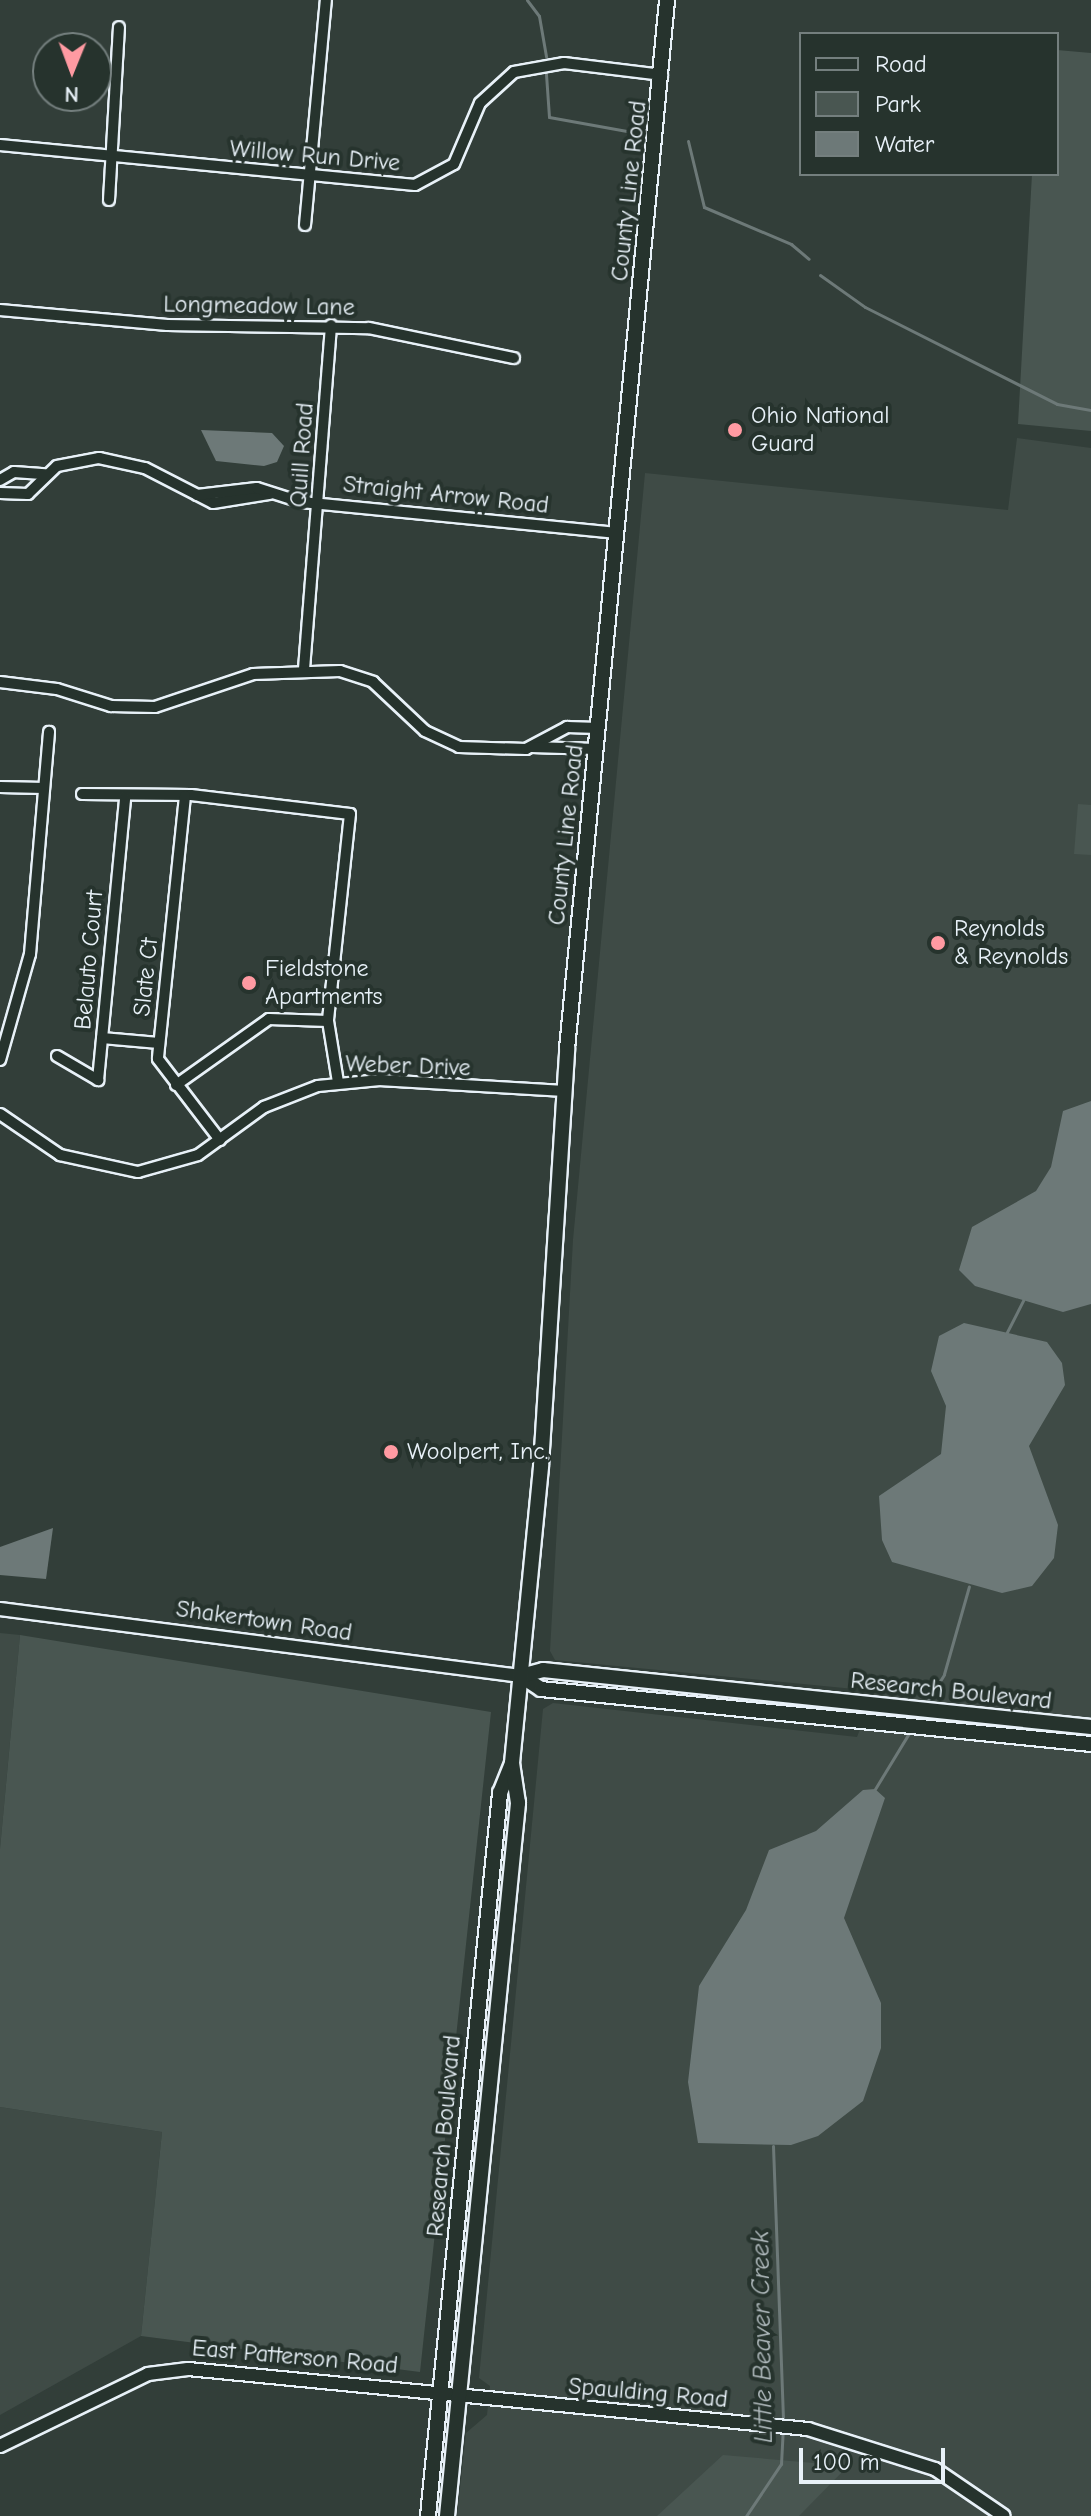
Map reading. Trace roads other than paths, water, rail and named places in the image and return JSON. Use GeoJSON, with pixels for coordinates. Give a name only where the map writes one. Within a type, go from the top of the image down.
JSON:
{"type":"FeatureCollection","features":[{"type":"Feature","properties":{"kind":"main road","name":"County Line Road"},"geometry":{"type":"LineString","coordinates":[[521,1676],[564,1091],[667,0]]}},
{"type":"Feature","properties":{"kind":"main road","name":"Research Boulevard"},"geometry":{"type":"LineString","coordinates":[[521,1676],[543,1670],[1091,1727]]}},
{"type":"Feature","properties":{"kind":"main road","name":"Research Boulevard"},"geometry":{"type":"LineString","coordinates":[[521,1676],[541,1689],[1091,1744]]}},
{"type":"Feature","properties":{"kind":"main road","name":"Research Boulevard"},"geometry":{"type":"LineString","coordinates":[[447,2516],[518,1803],[512,1763],[521,1676]]}},
{"type":"Feature","properties":{"kind":"main road","name":"Research Boulevard"},"geometry":{"type":"LineString","coordinates":[[428,2516],[500,1793],[512,1763]]}},
{"type":"Feature","properties":{"kind":"main road"},"geometry":{"type":"LineString","coordinates":[[477,2019],[495,2021]]}},
{"type":"Feature","properties":{"kind":"street"},"geometry":{"type":"LineString","coordinates":[[305,225],[326,0]]}},
{"type":"Feature","properties":{"kind":"street"},"geometry":{"type":"LineString","coordinates":[[109,200],[119,27]]}},
{"type":"Feature","properties":{"kind":"street","name":"Willow Run Drive"},"geometry":{"type":"LineString","coordinates":[[0,145],[408,185],[435,179],[461,153],[485,96],[524,68],[564,63],[662,75]]}},
{"type":"Feature","properties":{"kind":"street","name":"Longmeadow Lane"},"geometry":{"type":"LineString","coordinates":[[0,310],[167,325],[331,325],[514,358]]}},
{"type":"Feature","properties":{"kind":"street","name":"Quill Road"},"geometry":{"type":"LineString","coordinates":[[304,669],[331,325]]}},
{"type":"Feature","properties":{"kind":"street","name":"Straight Arrow Road"},"geometry":{"type":"LineString","coordinates":[[0,493],[28,494],[45,474],[77,458],[125,461],[197,495],[235,505],[272,494]]}},
{"type":"Feature","properties":{"kind":"street","name":"Straight Arrow Road"},"geometry":{"type":"LineString","coordinates":[[0,480],[14,472],[45,474]]}},
{"type":"Feature","properties":{"kind":"street","name":"Straight Arrow Road"},"geometry":{"type":"LineString","coordinates":[[197,495],[239,487],[318,503],[617,533]]}},
{"type":"Feature","properties":{"kind":"street"},"geometry":{"type":"LineString","coordinates":[[0,682],[57,689],[111,706],[155,707],[253,674],[304,669],[373,682],[445,743],[596,749]]}},
{"type":"Feature","properties":{"kind":"street"},"geometry":{"type":"LineString","coordinates":[[532,747],[567,727],[598,728]]}},
{"type":"Feature","properties":{"kind":"street"},"geometry":{"type":"LineString","coordinates":[[0,1060],[30,954],[49,732]]}},
{"type":"Feature","properties":{"kind":"street"},"geometry":{"type":"LineString","coordinates":[[0,787],[44,788]]}},
{"type":"Feature","properties":{"kind":"street"},"geometry":{"type":"LineString","coordinates":[[82,794],[125,798],[185,796],[350,814],[328,1021],[338,1082]]}},
{"type":"Feature","properties":{"kind":"street","name":"Slate Ct"},"geometry":{"type":"LineString","coordinates":[[185,796],[159,1043],[161,1069],[220,1140]]}},
{"type":"Feature","properties":{"kind":"street","name":"Belauto Court"},"geometry":{"type":"LineString","coordinates":[[57,1056],[98,1080],[125,798]]}},
{"type":"Feature","properties":{"kind":"street"},"geometry":{"type":"LineString","coordinates":[[176,1085],[269,1019],[328,1021]]}},
{"type":"Feature","properties":{"kind":"street"},"geometry":{"type":"LineString","coordinates":[[102,1038],[159,1043]]}},
{"type":"Feature","properties":{"kind":"street","name":"Weber Drive"},"geometry":{"type":"LineString","coordinates":[[0,1114],[60,1155],[110,1170],[170,1166],[220,1140],[264,1107],[338,1082],[564,1091]]}},
{"type":"Feature","properties":{"kind":"street","name":"Shakertown Road"},"geometry":{"type":"LineString","coordinates":[[0,1609],[521,1676]]}},
{"type":"Feature","properties":{"kind":"street","name":"East Patterson Road"},"geometry":{"type":"LineString","coordinates":[[0,2446],[116,2387],[168,2370],[441,2393],[458,2397]]}},
{"type":"Feature","properties":{"kind":"street","name":"Spaulding Road"},"geometry":{"type":"LineString","coordinates":[[458,2397],[808,2429],[935,2469],[1004,2516]]}},
{"type":"Feature","properties":{"kind":"water"},"geometry":{"type":"Polygon","coordinates":[[[201,430],[272,433],[284,446],[277,462],[264,466],[216,461],[201,430]]]}},
{"type":"Feature","properties":{"kind":"water"},"geometry":{"type":"Polygon","coordinates":[[[1091,1101],[1091,1304],[1063,1312],[975,1286],[959,1270],[972,1227],[1036,1191],[1051,1167],[1063,1111],[1091,1101]]]}},
{"type":"Feature","properties":{"kind":"water"},"geometry":{"type":"Polygon","coordinates":[[[964,1323],[1047,1342],[1062,1363],[1065,1385],[1029,1446],[1058,1525],[1054,1558],[1032,1586],[1002,1593],[892,1562],[882,1540],[879,1496],[941,1454],[946,1406],[931,1371],[939,1336],[964,1323]]]}},
{"type":"Feature","properties":{"kind":"water"},"geometry":{"type":"Polygon","coordinates":[[[53,1528],[46,1579],[0,1575],[0,1547],[53,1528]]]}},
{"type":"Feature","properties":{"kind":"water"},"geometry":{"type":"Polygon","coordinates":[[[875,1789],[885,1798],[844,1918],[881,2003],[881,2048],[863,2101],[818,2136],[791,2145],[698,2143],[688,2082],[699,1986],[746,1910],[769,1850],[816,1831],[863,1790],[875,1789]]]}},
{"type":"Feature","properties":{"kind":"waterway"},"geometry":{"type":"LineString","coordinates":[[527,0],[539,16],[546,56]]}},
{"type":"Feature","properties":{"kind":"waterway"},"geometry":{"type":"LineString","coordinates":[[546,74],[549,117],[627,131]]}},
{"type":"Feature","properties":{"kind":"waterway"},"geometry":{"type":"LineString","coordinates":[[688,141],[704,207],[791,244],[809,259]]}},
{"type":"Feature","properties":{"kind":"waterway"},"geometry":{"type":"LineString","coordinates":[[820,275],[865,307],[1057,404],[1091,410]]}},
{"type":"Feature","properties":{"kind":"waterway"},"geometry":{"type":"LineString","coordinates":[[1006,1334],[1023,1300]]}},
{"type":"Feature","properties":{"kind":"waterway"},"geometry":{"type":"LineString","coordinates":[[925,1705],[944,1674],[969,1586]]}},
{"type":"Feature","properties":{"kind":"waterway"},"geometry":{"type":"LineString","coordinates":[[875,1789],[909,1733]]}},
{"type":"Feature","properties":{"kind":"waterway","name":"Little Beaver Creek"},"geometry":{"type":"LineString","coordinates":[[773,2146],[783,2422]]}},
{"type":"Feature","properties":{"kind":"waterway","name":"Little Beaver Creek"},"geometry":{"type":"LineString","coordinates":[[746,2516],[781,2464],[783,2429]]}},
{"type":"Feature","properties":{"kind":"place","name":"Ohio National Guard"},"geometry":{"type":"Point","coordinates":[735,430]}},
{"type":"Feature","properties":{"kind":"place","name":"Reynolds & Reynolds"},"geometry":{"type":"Point","coordinates":[938,943]}},
{"type":"Feature","properties":{"kind":"place","name":"Fieldstone Apartments"},"geometry":{"type":"Point","coordinates":[249,983]}},
{"type":"Feature","properties":{"kind":"place","name":"Woolpert, Inc."},"geometry":{"type":"Point","coordinates":[391,1452]}}]}
